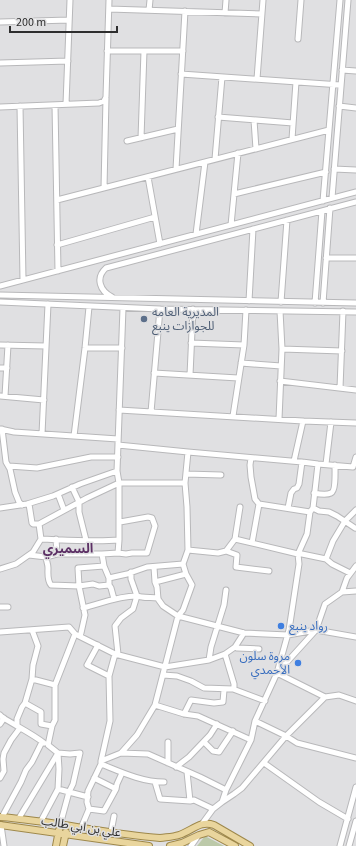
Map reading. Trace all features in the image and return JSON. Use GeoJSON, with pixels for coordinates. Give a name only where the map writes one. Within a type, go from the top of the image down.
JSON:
{"type":"FeatureCollection","features":[{"type":"Feature","properties":{"kind":"main road","name":"علي بن ابي طالب"},"geometry":{"type":"LineString","coordinates":[[1,817],[19,818],[66,826],[160,838],[180,835],[202,824]]}},
{"type":"Feature","properties":{"kind":"main road"},"geometry":{"type":"LineString","coordinates":[[202,824],[209,823],[214,825],[250,846]]}},
{"type":"Feature","properties":{"kind":"main road","name":"علي بن ابي طالب"},"geometry":{"type":"LineString","coordinates":[[1,825],[150,846]]}},
{"type":"Feature","properties":{"kind":"main road"},"geometry":{"type":"LineString","coordinates":[[56,846],[60,825]]}},
{"type":"Feature","properties":{"kind":"main road"},"geometry":{"type":"LineString","coordinates":[[63,846],[66,826]]}},
{"type":"Feature","properties":{"kind":"main road"},"geometry":{"type":"LineString","coordinates":[[170,846],[186,842],[206,832],[209,832],[234,846]]}},
{"type":"Feature","properties":{"kind":"street"},"geometry":{"type":"LineString","coordinates":[[66,104],[70,0]]}},
{"type":"Feature","properties":{"kind":"street"},"geometry":{"type":"LineString","coordinates":[[104,188],[109,0]]}},
{"type":"Feature","properties":{"kind":"street"},"geometry":{"type":"LineString","coordinates":[[149,10],[150,0]]}},
{"type":"Feature","properties":{"kind":"street"},"geometry":{"type":"LineString","coordinates":[[225,13],[226,0]]}},
{"type":"Feature","properties":{"kind":"street"},"geometry":{"type":"LineString","coordinates":[[257,79],[263,0]]}},
{"type":"Feature","properties":{"kind":"street"},"geometry":{"type":"LineString","coordinates":[[298,39],[302,0]]}},
{"type":"Feature","properties":{"kind":"street"},"geometry":{"type":"LineString","coordinates":[[323,201],[340,0]]}},
{"type":"Feature","properties":{"kind":"street"},"geometry":{"type":"LineString","coordinates":[[332,198],[348,0]]}},
{"type":"Feature","properties":{"kind":"street"},"geometry":{"type":"LineString","coordinates":[[109,9],[262,14]]}},
{"type":"Feature","properties":{"kind":"street"},"geometry":{"type":"LineString","coordinates":[[176,169],[185,11]]}},
{"type":"Feature","properties":{"kind":"street"},"geometry":{"type":"LineString","coordinates":[[0,22],[69,20]]}},
{"type":"Feature","properties":{"kind":"street"},"geometry":{"type":"LineString","coordinates":[[107,51],[183,51]]}},
{"type":"Feature","properties":{"kind":"street"},"geometry":{"type":"LineString","coordinates":[[141,138],[144,51]]}},
{"type":"Feature","properties":{"kind":"street"},"geometry":{"type":"LineString","coordinates":[[0,63],[68,61]]}},
{"type":"Feature","properties":{"kind":"street"},"geometry":{"type":"LineString","coordinates":[[342,70],[356,71]]}},
{"type":"Feature","properties":{"kind":"street"},"geometry":{"type":"LineString","coordinates":[[181,74],[341,85]]}},
{"type":"Feature","properties":{"kind":"street"},"geometry":{"type":"LineString","coordinates":[[215,159],[222,76]]}},
{"type":"Feature","properties":{"kind":"street"},"geometry":{"type":"LineString","coordinates":[[292,139],[296,82]]}},
{"type":"Feature","properties":{"kind":"street"},"geometry":{"type":"LineString","coordinates":[[0,107],[99,103],[104,101],[106,97]]}},
{"type":"Feature","properties":{"kind":"street"},"geometry":{"type":"LineString","coordinates":[[55,105],[58,271]]}},
{"type":"Feature","properties":{"kind":"street"},"geometry":{"type":"LineString","coordinates":[[20,106],[23,280]]}},
{"type":"Feature","properties":{"kind":"street"},"geometry":{"type":"LineString","coordinates":[[339,106],[356,108]]}},
{"type":"Feature","properties":{"kind":"street"},"geometry":{"type":"LineString","coordinates":[[218,118],[293,123]]}},
{"type":"Feature","properties":{"kind":"street"},"geometry":{"type":"LineString","coordinates":[[254,120],[256,149]]}},
{"type":"Feature","properties":{"kind":"street"},"geometry":{"type":"LineString","coordinates":[[127,141],[178,129]]}},
{"type":"Feature","properties":{"kind":"street"},"geometry":{"type":"LineString","coordinates":[[57,200],[329,130]]}},
{"type":"Feature","properties":{"kind":"street"},"geometry":{"type":"LineString","coordinates":[[231,225],[238,153]]}},
{"type":"Feature","properties":{"kind":"street"},"geometry":{"type":"LineString","coordinates":[[196,234],[205,162]]}},
{"type":"Feature","properties":{"kind":"street"},"geometry":{"type":"LineString","coordinates":[[334,169],[356,170]]}},
{"type":"Feature","properties":{"kind":"street"},"geometry":{"type":"LineString","coordinates":[[234,194],[326,172]]}},
{"type":"Feature","properties":{"kind":"street"},"geometry":{"type":"LineString","coordinates":[[148,176],[160,244]]}},
{"type":"Feature","properties":{"kind":"street"},"geometry":{"type":"LineString","coordinates":[[0,286],[356,192]]}},
{"type":"Feature","properties":{"kind":"street"},"geometry":{"type":"LineString","coordinates":[[113,298],[107,295],[101,287],[100,275],[106,268],[356,202]]}},
{"type":"Feature","properties":{"kind":"street"},"geometry":{"type":"LineString","coordinates":[[323,303],[330,208]]}},
{"type":"Feature","properties":{"kind":"street"},"geometry":{"type":"LineString","coordinates":[[315,303],[322,211]]}},
{"type":"Feature","properties":{"kind":"street"},"geometry":{"type":"LineString","coordinates":[[58,245],[155,217]]}},
{"type":"Feature","properties":{"kind":"street"},"geometry":{"type":"LineString","coordinates":[[282,302],[286,220]]}},
{"type":"Feature","properties":{"kind":"street"},"geometry":{"type":"LineString","coordinates":[[249,301],[253,228]]}},
{"type":"Feature","properties":{"kind":"street"},"geometry":{"type":"LineString","coordinates":[[326,258],[356,258]]}},
{"type":"Feature","properties":{"kind":"street"},"geometry":{"type":"LineString","coordinates":[[0,295],[356,303]]}},
{"type":"Feature","properties":{"kind":"street"},"geometry":{"type":"LineString","coordinates":[[0,302],[123,308],[356,312]]}},
{"type":"Feature","properties":{"kind":"street"},"geometry":{"type":"LineString","coordinates":[[42,434],[48,304]]}},
{"type":"Feature","properties":{"kind":"street"},"geometry":{"type":"LineString","coordinates":[[74,436],[86,348],[89,307]]}},
{"type":"Feature","properties":{"kind":"street"},"geometry":{"type":"LineString","coordinates":[[118,553],[120,522],[119,483],[117,471],[123,308]]}},
{"type":"Feature","properties":{"kind":"street"},"geometry":{"type":"LineString","coordinates":[[151,412],[160,309]]}},
{"type":"Feature","properties":{"kind":"street"},"geometry":{"type":"LineString","coordinates":[[190,375],[193,309]]}},
{"type":"Feature","properties":{"kind":"street"},"geometry":{"type":"LineString","coordinates":[[233,416],[244,345],[246,310]]}},
{"type":"Feature","properties":{"kind":"street"},"geometry":{"type":"LineString","coordinates":[[279,419],[282,349],[280,310]]}},
{"type":"Feature","properties":{"kind":"street"},"geometry":{"type":"LineString","coordinates":[[340,388],[343,312]]}},
{"type":"Feature","properties":{"kind":"street"},"geometry":{"type":"LineString","coordinates":[[191,343],[244,345]]}},
{"type":"Feature","properties":{"kind":"street"},"geometry":{"type":"LineString","coordinates":[[0,345],[46,346]]}},
{"type":"Feature","properties":{"kind":"street"},"geometry":{"type":"LineString","coordinates":[[8,345],[7,368],[2,396],[44,400]]}},
{"type":"Feature","properties":{"kind":"street"},"geometry":{"type":"LineString","coordinates":[[86,348],[122,348]]}},
{"type":"Feature","properties":{"kind":"street"},"geometry":{"type":"LineString","coordinates":[[282,349],[342,351]]}},
{"type":"Feature","properties":{"kind":"street"},"geometry":{"type":"LineString","coordinates":[[241,363],[281,366]]}},
{"type":"Feature","properties":{"kind":"street"},"geometry":{"type":"LineString","coordinates":[[0,368],[7,368]]}},
{"type":"Feature","properties":{"kind":"street"},"geometry":{"type":"LineString","coordinates":[[154,374],[238,378]]}},
{"type":"Feature","properties":{"kind":"street"},"geometry":{"type":"LineString","coordinates":[[280,381],[356,390]]}},
{"type":"Feature","properties":{"kind":"street"},"geometry":{"type":"LineString","coordinates":[[120,410],[356,423]]}},
{"type":"Feature","properties":{"kind":"street"},"geometry":{"type":"LineString","coordinates":[[294,461],[303,421]]}},
{"type":"Feature","properties":{"kind":"street"},"geometry":{"type":"LineString","coordinates":[[326,464],[331,422]]}},
{"type":"Feature","properties":{"kind":"street"},"geometry":{"type":"LineString","coordinates":[[22,505],[19,502],[15,492],[10,469],[6,462],[1,429],[14,432],[118,439]]}},
{"type":"Feature","properties":{"kind":"street"},"geometry":{"type":"LineString","coordinates":[[118,445],[352,467],[356,457]]}},
{"type":"Feature","properties":{"kind":"street"},"geometry":{"type":"LineString","coordinates":[[101,763],[121,753],[137,735],[155,704],[178,616],[183,610],[192,585],[186,574],[184,564],[188,550],[185,483],[188,452]]}},
{"type":"Feature","properties":{"kind":"street"},"geometry":{"type":"LineString","coordinates":[[9,466],[37,468],[91,457],[118,457]]}},
{"type":"Feature","properties":{"kind":"street"},"geometry":{"type":"LineString","coordinates":[[251,458],[251,477],[255,499],[259,504],[329,512],[354,528]]}},
{"type":"Feature","properties":{"kind":"street"},"geometry":{"type":"LineString","coordinates":[[288,508],[292,493],[299,484],[302,462]]}},
{"type":"Feature","properties":{"kind":"street"},"geometry":{"type":"LineString","coordinates":[[222,802],[226,790],[251,740],[255,721],[278,673],[288,635],[299,564],[298,554],[307,534],[318,464]]}},
{"type":"Feature","properties":{"kind":"street"},"geometry":{"type":"LineString","coordinates":[[314,493],[332,493],[335,465]]}},
{"type":"Feature","properties":{"kind":"street"},"geometry":{"type":"LineString","coordinates":[[0,508],[29,504],[117,471]]}},
{"type":"Feature","properties":{"kind":"street"},"geometry":{"type":"LineString","coordinates":[[186,474],[221,475]]}},
{"type":"Feature","properties":{"kind":"street"},"geometry":{"type":"LineString","coordinates":[[29,504],[32,523],[39,524],[79,502],[119,483],[185,483]]}},
{"type":"Feature","properties":{"kind":"street"},"geometry":{"type":"LineString","coordinates":[[72,487],[79,502],[79,512],[86,540]]}},
{"type":"Feature","properties":{"kind":"street"},"geometry":{"type":"LineString","coordinates":[[58,494],[64,510]]}},
{"type":"Feature","properties":{"kind":"street"},"geometry":{"type":"LineString","coordinates":[[252,544],[259,504]]}},
{"type":"Feature","properties":{"kind":"street"},"geometry":{"type":"LineString","coordinates":[[226,551],[235,539],[240,507]]}},
{"type":"Feature","properties":{"kind":"street"},"geometry":{"type":"LineString","coordinates":[[326,559],[332,541],[345,521],[356,510]]}},
{"type":"Feature","properties":{"kind":"street"},"geometry":{"type":"LineString","coordinates":[[30,555],[46,557],[57,554],[147,553],[155,526],[152,518],[148,517],[120,522]]}},
{"type":"Feature","properties":{"kind":"street"},"geometry":{"type":"LineString","coordinates":[[0,569],[16,564],[33,552],[41,539],[39,524]]}},
{"type":"Feature","properties":{"kind":"street"},"geometry":{"type":"LineString","coordinates":[[41,539],[101,541],[119,540]]}},
{"type":"Feature","properties":{"kind":"street"},"geometry":{"type":"LineString","coordinates":[[235,539],[252,544],[326,559],[350,574]]}},
{"type":"Feature","properties":{"kind":"street"},"geometry":{"type":"LineString","coordinates":[[56,540],[57,554]]}},
{"type":"Feature","properties":{"kind":"street"},"geometry":{"type":"LineString","coordinates":[[188,550],[218,553],[226,551],[237,555],[236,567],[269,571]]}},
{"type":"Feature","properties":{"kind":"street"},"geometry":{"type":"LineString","coordinates":[[102,554],[104,566],[109,578],[109,585],[114,599]]}},
{"type":"Feature","properties":{"kind":"street"},"geometry":{"type":"LineString","coordinates":[[46,557],[49,583],[51,585],[109,585]]}},
{"type":"Feature","properties":{"kind":"street"},"geometry":{"type":"LineString","coordinates":[[109,578],[147,567],[184,564]]}},
{"type":"Feature","properties":{"kind":"street"},"geometry":{"type":"LineString","coordinates":[[48,745],[52,726],[55,720],[55,685],[77,635],[81,633],[85,615],[79,586],[78,568],[104,566]]}},
{"type":"Feature","properties":{"kind":"street"},"geometry":{"type":"LineString","coordinates":[[278,673],[316,630],[325,604],[342,592],[347,578],[356,566]]}},
{"type":"Feature","properties":{"kind":"street"},"geometry":{"type":"LineString","coordinates":[[154,567],[158,598],[163,606],[178,616],[244,633],[288,635],[316,630],[356,637]]}},
{"type":"Feature","properties":{"kind":"street"},"geometry":{"type":"LineString","coordinates":[[81,828],[89,809],[87,802],[88,791],[101,763],[110,721],[109,676],[116,654],[115,626],[121,618],[133,609],[137,596],[131,579],[131,572]]}},
{"type":"Feature","properties":{"kind":"street"},"geometry":{"type":"LineString","coordinates":[[155,582],[186,574]]}},
{"type":"Feature","properties":{"kind":"street"},"geometry":{"type":"LineString","coordinates":[[209,660],[211,647],[224,605],[226,590]]}},
{"type":"Feature","properties":{"kind":"street"},"geometry":{"type":"LineString","coordinates":[[342,592],[356,592]]}},
{"type":"Feature","properties":{"kind":"street"},"geometry":{"type":"LineString","coordinates":[[83,608],[114,599],[137,596],[158,598]]}},
{"type":"Feature","properties":{"kind":"street"},"geometry":{"type":"LineString","coordinates":[[0,607],[8,607]]}},
{"type":"Feature","properties":{"kind":"street"},"geometry":{"type":"LineString","coordinates":[[0,632],[69,627],[77,635],[116,654],[165,667],[209,660],[225,654],[235,647],[244,633]]}},
{"type":"Feature","properties":{"kind":"street"},"geometry":{"type":"LineString","coordinates":[[0,778],[4,770],[2,759],[18,727],[17,719],[22,706],[25,703],[32,680],[33,665],[38,646],[32,630]]}},
{"type":"Feature","properties":{"kind":"street"},"geometry":{"type":"LineString","coordinates":[[98,645],[87,665],[109,676]]}},
{"type":"Feature","properties":{"kind":"street"},"geometry":{"type":"LineString","coordinates":[[235,647],[259,649]]}},
{"type":"Feature","properties":{"kind":"street"},"geometry":{"type":"LineString","coordinates":[[225,654],[234,684],[234,689]]}},
{"type":"Feature","properties":{"kind":"street"},"geometry":{"type":"LineString","coordinates":[[278,673],[325,697],[340,695],[356,701]]}},
{"type":"Feature","properties":{"kind":"street"},"geometry":{"type":"LineString","coordinates":[[163,674],[177,676],[204,688],[234,689],[265,701]]}},
{"type":"Feature","properties":{"kind":"street"},"geometry":{"type":"LineString","coordinates":[[32,680],[55,685]]}},
{"type":"Feature","properties":{"kind":"street"},"geometry":{"type":"LineString","coordinates":[[184,714],[191,700],[214,703],[223,702],[224,690]]}},
{"type":"Feature","properties":{"kind":"street"},"geometry":{"type":"LineString","coordinates":[[202,824],[213,809],[242,788],[286,736],[325,697]]}},
{"type":"Feature","properties":{"kind":"street"},"geometry":{"type":"LineString","coordinates":[[25,703],[41,712],[41,724],[52,726]]}},
{"type":"Feature","properties":{"kind":"street"},"geometry":{"type":"LineString","coordinates":[[155,704],[184,714],[198,716],[251,740]]}},
{"type":"Feature","properties":{"kind":"street"},"geometry":{"type":"LineString","coordinates":[[0,724],[2,717],[40,739],[58,753],[80,753],[73,784],[60,825]]}},
{"type":"Feature","properties":{"kind":"street"},"geometry":{"type":"LineString","coordinates":[[255,721],[297,743],[356,758]]}},
{"type":"Feature","properties":{"kind":"street"},"geometry":{"type":"LineString","coordinates":[[176,767],[189,757],[210,736],[217,724]]}},
{"type":"Feature","properties":{"kind":"street"},"geometry":{"type":"LineString","coordinates":[[204,742],[213,751],[219,752],[233,731]]}},
{"type":"Feature","properties":{"kind":"street"},"geometry":{"type":"LineString","coordinates":[[1,817],[42,742]]}},
{"type":"Feature","properties":{"kind":"street"},"geometry":{"type":"LineString","coordinates":[[168,742],[168,763]]}},
{"type":"Feature","properties":{"kind":"street"},"geometry":{"type":"LineString","coordinates":[[41,821],[58,789],[58,753]]}},
{"type":"Feature","properties":{"kind":"street"},"geometry":{"type":"LineString","coordinates":[[19,818],[58,753]]}},
{"type":"Feature","properties":{"kind":"street"},"geometry":{"type":"LineString","coordinates":[[121,753],[148,754],[226,790]]}},
{"type":"Feature","properties":{"kind":"street"},"geometry":{"type":"LineString","coordinates":[[264,762],[319,802],[348,819]]}},
{"type":"Feature","properties":{"kind":"street"},"geometry":{"type":"LineString","coordinates":[[101,763],[122,773],[156,782],[164,782]]}},
{"type":"Feature","properties":{"kind":"street"},"geometry":{"type":"LineString","coordinates":[[187,772],[190,801]]}},
{"type":"Feature","properties":{"kind":"street"},"geometry":{"type":"LineString","coordinates":[[89,809],[104,811],[116,789],[122,773]]}},
{"type":"Feature","properties":{"kind":"street"},"geometry":{"type":"LineString","coordinates":[[94,778],[116,789]]}},
{"type":"Feature","properties":{"kind":"street"},"geometry":{"type":"LineString","coordinates":[[156,782],[160,799],[194,800],[213,809]]}},
{"type":"Feature","properties":{"kind":"street"},"geometry":{"type":"LineString","coordinates":[[340,846],[356,786]]}},
{"type":"Feature","properties":{"kind":"street"},"geometry":{"type":"LineString","coordinates":[[58,789],[88,797]]}},
{"type":"Feature","properties":{"kind":"street"},"geometry":{"type":"LineString","coordinates":[[111,832],[114,816]]}},
{"type":"Feature","properties":{"kind":"street"},"geometry":{"type":"LineString","coordinates":[[349,846],[356,821]]}},
{"type":"Feature","properties":{"kind":"street"},"geometry":{"type":"LineString","coordinates":[[1,825],[4,846]]}},
{"type":"Feature","properties":{"kind":"street"},"geometry":{"type":"LineString","coordinates":[[191,846],[199,835]]}},
{"type":"Feature","properties":{"kind":"green space"},"geometry":{"type":"Polygon","coordinates":[[[205,836],[224,846],[197,846],[205,836]]]}},
{"type":"Feature","properties":{"kind":"place","name":"المديرية العامه للجوازات ينبع"},"geometry":{"type":"Point","coordinates":[144,319]}},
{"type":"Feature","properties":{"kind":"place","name":"رواد ينبع"},"geometry":{"type":"Point","coordinates":[281,626]}},
{"type":"Feature","properties":{"kind":"place","name":"مروة سلون الأحمدي"},"geometry":{"type":"Point","coordinates":[298,663]}},
{"type":"Feature","properties":{"kind":"district","name":"السميري"},"geometry":{"type":"Point","coordinates":[68,549]}}]}
